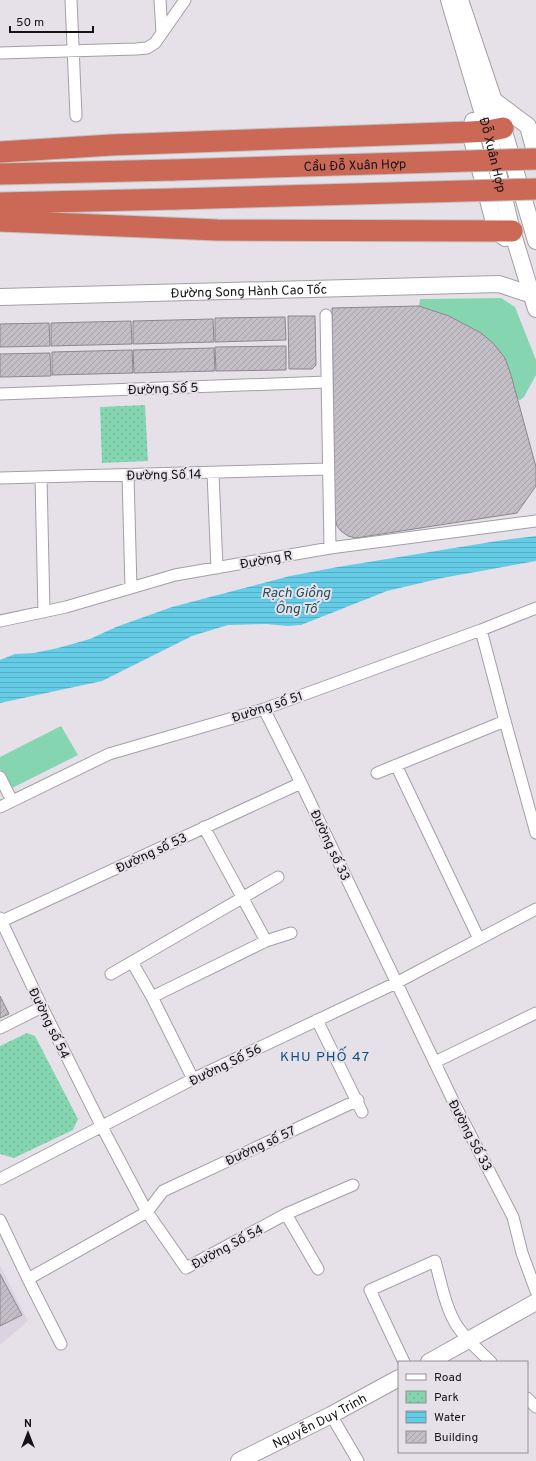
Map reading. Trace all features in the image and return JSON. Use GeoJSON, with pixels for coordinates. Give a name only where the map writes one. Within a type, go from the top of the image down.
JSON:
{"type":"FeatureCollection","features":[{"type":"Feature","properties":{"kind":"highway"},"geometry":{"type":"LineString","coordinates":[[0,152],[111,145],[487,130]]}},
{"type":"Feature","properties":{"kind":"highway","name":"Cầu Đỗ Xuân Hợp"},"geometry":{"type":"LineString","coordinates":[[0,174],[536,159]]}},
{"type":"Feature","properties":{"kind":"highway"},"geometry":{"type":"LineString","coordinates":[[0,203],[536,189]]}},
{"type":"Feature","properties":{"kind":"highway"},"geometry":{"type":"LineString","coordinates":[[0,221],[217,230],[508,236]]}},
{"type":"Feature","properties":{"kind":"main road","name":"Đỗ Xuân Hợp"},"geometry":{"type":"LineString","coordinates":[[449,0],[485,100]]}},
{"type":"Feature","properties":{"kind":"main road","name":"Đỗ Xuân Hợp"},"geometry":{"type":"LineString","coordinates":[[460,0],[485,100],[487,130],[536,241]]}},
{"type":"Feature","properties":{"kind":"main road"},"geometry":{"type":"LineString","coordinates":[[485,100],[532,126],[536,155]]}},
{"type":"Feature","properties":{"kind":"main road"},"geometry":{"type":"LineString","coordinates":[[485,100],[487,130],[508,236],[524,270],[534,302]]}},
{"type":"Feature","properties":{"kind":"main road","name":"Đường Song Hành Cao Tốc"},"geometry":{"type":"LineString","coordinates":[[0,297],[499,284],[524,270]]}},
{"type":"Feature","properties":{"kind":"main road","name":"Đường Song Hành Cao Tốc"},"geometry":{"type":"LineString","coordinates":[[499,284],[534,302]]}},
{"type":"Feature","properties":{"kind":"main road"},"geometry":{"type":"LineString","coordinates":[[431,1361],[536,1302]]}},
{"type":"Feature","properties":{"kind":"main road","name":"Nguyễn Duy Trinh"},"geometry":{"type":"LineString","coordinates":[[239,1461],[331,1415],[398,1379]]}},
{"type":"Feature","properties":{"kind":"street"},"geometry":{"type":"LineString","coordinates":[[71,0],[76,116]]}},
{"type":"Feature","properties":{"kind":"street"},"geometry":{"type":"LineString","coordinates":[[160,0],[162,33]]}},
{"type":"Feature","properties":{"kind":"street"},"geometry":{"type":"LineString","coordinates":[[0,53],[147,48],[155,43],[185,0]]}},
{"type":"Feature","properties":{"kind":"street"},"geometry":{"type":"LineString","coordinates":[[487,130],[532,126]]}},
{"type":"Feature","properties":{"kind":"street"},"geometry":{"type":"LineString","coordinates":[[326,315],[330,548]]}},
{"type":"Feature","properties":{"kind":"street","name":"Đường Số 5"},"geometry":{"type":"LineString","coordinates":[[0,394],[327,382]]}},
{"type":"Feature","properties":{"kind":"street","name":"Đường Số 14"},"geometry":{"type":"LineString","coordinates":[[0,478],[328,470]]}},
{"type":"Feature","properties":{"kind":"street"},"geometry":{"type":"LineString","coordinates":[[213,473],[217,568]]}},
{"type":"Feature","properties":{"kind":"street"},"geometry":{"type":"LineString","coordinates":[[128,475],[131,588]]}},
{"type":"Feature","properties":{"kind":"street"},"geometry":{"type":"LineString","coordinates":[[41,477],[44,612]]}},
{"type":"Feature","properties":{"kind":"street","name":"Đường R"},"geometry":{"type":"LineString","coordinates":[[0,621],[66,607],[175,575],[330,548],[536,521]]}},
{"type":"Feature","properties":{"kind":"street","name":"Đường số 51"},"geometry":{"type":"LineString","coordinates":[[0,807],[109,754],[264,709],[481,630],[536,608]]}},
{"type":"Feature","properties":{"kind":"street"},"geometry":{"type":"LineString","coordinates":[[481,630],[536,833]]}},
{"type":"Feature","properties":{"kind":"street","name":"Đường số 33"},"geometry":{"type":"LineString","coordinates":[[264,709],[301,783],[396,983]]}},
{"type":"Feature","properties":{"kind":"street"},"geometry":{"type":"LineString","coordinates":[[377,773],[505,721]]}},
{"type":"Feature","properties":{"kind":"street"},"geometry":{"type":"LineString","coordinates":[[396,765],[479,939]]}},
{"type":"Feature","properties":{"kind":"street"},"geometry":{"type":"LineString","coordinates":[[0,777],[12,801]]}},
{"type":"Feature","properties":{"kind":"street","name":"Đường số 53"},"geometry":{"type":"LineString","coordinates":[[1,920],[301,783]]}},
{"type":"Feature","properties":{"kind":"street"},"geometry":{"type":"LineString","coordinates":[[204,827],[266,941]]}},
{"type":"Feature","properties":{"kind":"street"},"geometry":{"type":"LineString","coordinates":[[111,974],[278,877]]}},
{"type":"Feature","properties":{"kind":"street","name":"Đường Số 56"},"geometry":{"type":"LineString","coordinates":[[0,1179],[193,1079],[396,983],[536,909]]}},
{"type":"Feature","properties":{"kind":"street","name":"Đường số 54"},"geometry":{"type":"LineString","coordinates":[[1,920],[42,1007],[102,1127]]}},
{"type":"Feature","properties":{"kind":"street"},"geometry":{"type":"LineString","coordinates":[[152,997],[266,941],[291,933]]}},
{"type":"Feature","properties":{"kind":"street"},"geometry":{"type":"LineString","coordinates":[[132,962],[152,997],[193,1079]]}},
{"type":"Feature","properties":{"kind":"street","name":"Đường Số 33"},"geometry":{"type":"LineString","coordinates":[[396,983],[457,1109],[513,1217],[522,1253],[536,1291]]}},
{"type":"Feature","properties":{"kind":"street"},"geometry":{"type":"LineString","coordinates":[[0,1028],[42,1007]]}},
{"type":"Feature","properties":{"kind":"street"},"geometry":{"type":"LineString","coordinates":[[435,1062],[536,1013]]}},
{"type":"Feature","properties":{"kind":"street"},"geometry":{"type":"LineString","coordinates":[[317,1020],[358,1100],[362,1112]]}},
{"type":"Feature","properties":{"kind":"street","name":"Đường số 57"},"geometry":{"type":"LineString","coordinates":[[147,1212],[163,1191],[358,1100]]}},
{"type":"Feature","properties":{"kind":"street","name":"Đường Số 54"},"geometry":{"type":"LineString","coordinates":[[102,1127],[147,1212],[186,1268],[286,1214],[353,1185]]}},
{"type":"Feature","properties":{"kind":"street"},"geometry":{"type":"LineString","coordinates":[[28,1279],[147,1212]]}},
{"type":"Feature","properties":{"kind":"street"},"geometry":{"type":"LineString","coordinates":[[286,1214],[318,1269]]}},
{"type":"Feature","properties":{"kind":"street"},"geometry":{"type":"LineString","coordinates":[[0,1220],[28,1279],[62,1344]]}},
{"type":"Feature","properties":{"kind":"street"},"geometry":{"type":"LineString","coordinates":[[404,1361],[370,1290],[435,1261],[452,1315],[457,1326],[490,1361]]}},
{"type":"Feature","properties":{"kind":"street"},"geometry":{"type":"LineString","coordinates":[[528,1399],[536,1407]]}},
{"type":"Feature","properties":{"kind":"street"},"geometry":{"type":"LineString","coordinates":[[331,1415],[358,1461]]}},
{"type":"Feature","properties":{"kind":"shaded area"},"geometry":{"type":"Polygon","coordinates":[[[0,1265],[28,1321],[0,1345],[0,1265]]]}},
{"type":"Feature","properties":{"kind":"green space"},"geometry":{"type":"Polygon","coordinates":[[[501,298],[515,307],[536,360],[536,375],[524,397],[520,400],[517,399],[481,333],[449,316],[419,306],[420,299],[501,298]]]}},
{"type":"Feature","properties":{"kind":"green space"},"geometry":{"type":"Polygon","coordinates":[[[145,405],[148,461],[102,463],[100,407],[145,405]]]}},
{"type":"Feature","properties":{"kind":"green space"},"geometry":{"type":"Polygon","coordinates":[[[61,726],[78,755],[10,789],[0,769],[0,757],[61,726]]]}},
{"type":"Feature","properties":{"kind":"green space"},"geometry":{"type":"Polygon","coordinates":[[[27,1033],[35,1036],[78,1119],[73,1130],[14,1158],[0,1154],[0,1046],[27,1033]]]}},
{"type":"Feature","properties":{"kind":"water","name":"Rạch Giồng Ông Tố"},"geometry":{"type":"Polygon","coordinates":[[[536,536],[536,561],[442,578],[387,591],[301,625],[228,625],[192,636],[102,681],[0,703],[0,660],[15,654],[34,653],[90,639],[116,627],[172,607],[290,576],[497,541],[536,536]]]}},
{"type":"Feature","properties":{"kind":"building"},"geometry":{"type":"Polygon","coordinates":[[[419,306],[449,316],[481,333],[494,344],[505,358],[536,467],[536,486],[517,513],[356,538],[348,536],[337,526],[335,518],[332,308],[419,306]]]}},
{"type":"Feature","properties":{"kind":"building"},"geometry":{"type":"Polygon","coordinates":[[[288,316],[315,316],[316,365],[312,369],[289,369],[288,316]]]}},
{"type":"Feature","properties":{"kind":"building"},"geometry":{"type":"Polygon","coordinates":[[[285,317],[286,340],[215,342],[215,318],[285,317]]]}},
{"type":"Feature","properties":{"kind":"building"},"geometry":{"type":"Polygon","coordinates":[[[213,319],[214,342],[133,344],[133,321],[213,319]]]}},
{"type":"Feature","properties":{"kind":"building"},"geometry":{"type":"Polygon","coordinates":[[[131,321],[132,344],[51,346],[51,323],[131,321]]]}},
{"type":"Feature","properties":{"kind":"building"},"geometry":{"type":"Polygon","coordinates":[[[49,323],[50,346],[0,347],[0,324],[49,323]]]}},
{"type":"Feature","properties":{"kind":"building"},"geometry":{"type":"Polygon","coordinates":[[[286,346],[286,370],[216,371],[215,347],[286,346]]]}},
{"type":"Feature","properties":{"kind":"building"},"geometry":{"type":"Polygon","coordinates":[[[214,348],[215,371],[134,373],[133,350],[214,348]]]}},
{"type":"Feature","properties":{"kind":"building"},"geometry":{"type":"Polygon","coordinates":[[[132,350],[133,373],[52,375],[52,352],[132,350]]]}},
{"type":"Feature","properties":{"kind":"building"},"geometry":{"type":"Polygon","coordinates":[[[50,353],[51,376],[0,377],[0,354],[50,353]]]}},
{"type":"Feature","properties":{"kind":"building"},"geometry":{"type":"Polygon","coordinates":[[[0,996],[9,1014],[0,1018],[0,996]]]}},
{"type":"Feature","properties":{"kind":"building"},"geometry":{"type":"Polygon","coordinates":[[[0,1274],[22,1315],[0,1326],[0,1274]]]}},
{"type":"Feature","properties":{"kind":"district","name":"KHU PHỐ 47"},"geometry":{"type":"Point","coordinates":[325,1056]}}]}
